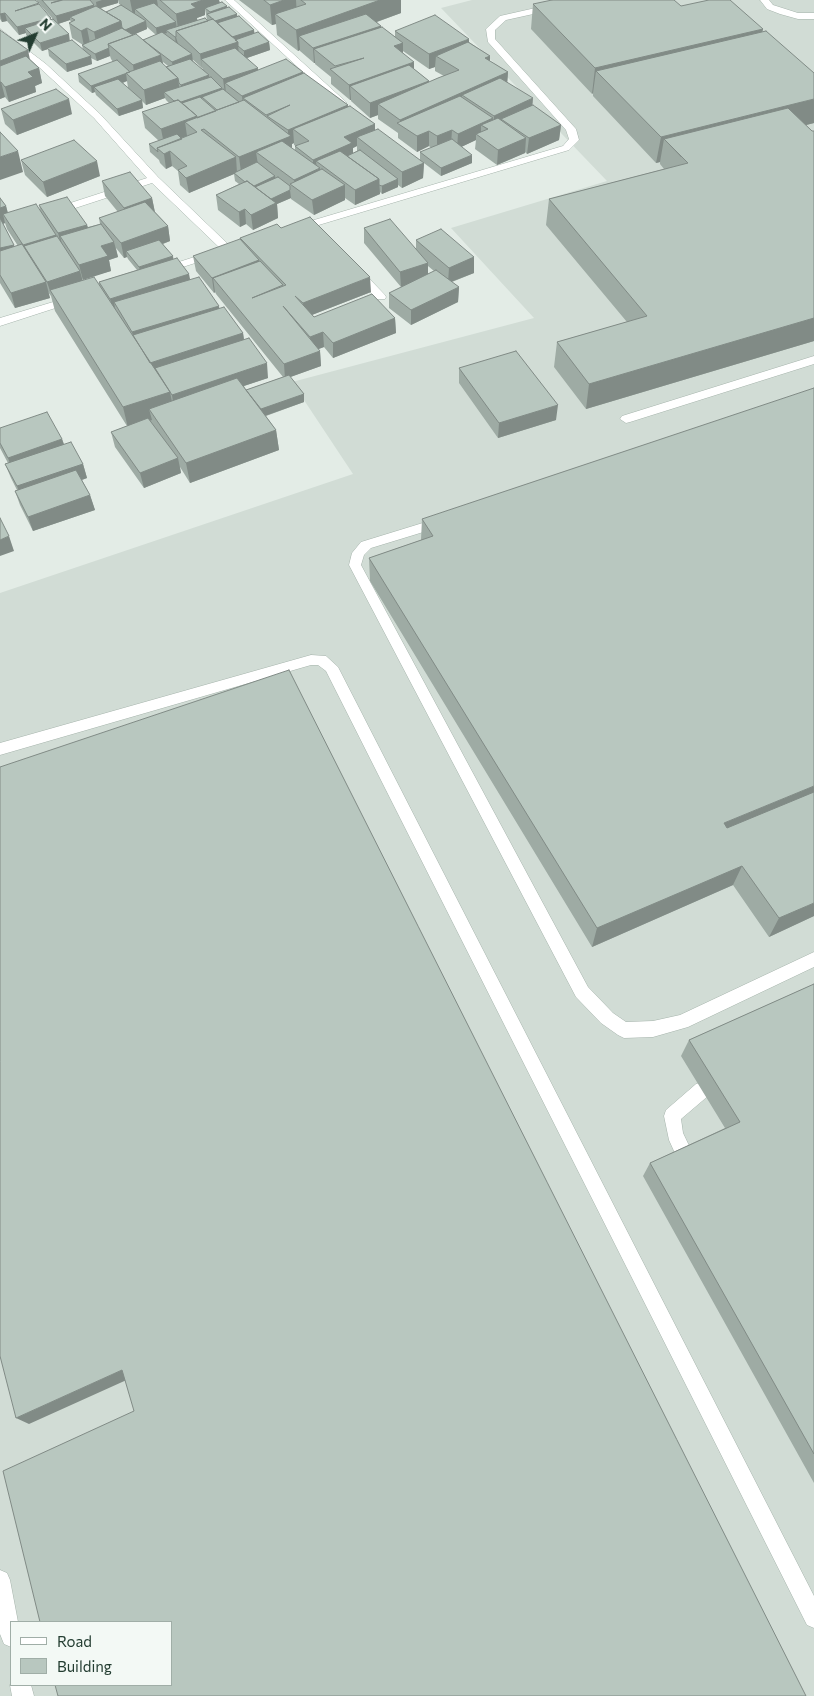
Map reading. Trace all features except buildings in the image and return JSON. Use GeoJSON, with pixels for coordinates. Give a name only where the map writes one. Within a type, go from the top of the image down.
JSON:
{"type":"FeatureCollection","features":[{"type":"Feature","properties":{"kind":"street"},"geometry":{"type":"LineString","coordinates":[[229,0],[354,114]]}},
{"type":"Feature","properties":{"kind":"street"},"geometry":{"type":"LineString","coordinates":[[292,230],[314,228],[431,185],[566,148],[574,140],[571,129],[491,40],[490,29],[502,18],[583,0]]}},
{"type":"Feature","properties":{"kind":"street"},"geometry":{"type":"LineString","coordinates":[[764,0],[770,7],[783,12],[798,16],[814,16]]}},
{"type":"Feature","properties":{"kind":"street"},"geometry":{"type":"LineString","coordinates":[[0,32],[43,66],[91,111],[154,179],[232,248],[152,274]]}},
{"type":"Feature","properties":{"kind":"street"},"geometry":{"type":"LineString","coordinates":[[42,216],[154,179]]}},
{"type":"Feature","properties":{"kind":"street"},"geometry":{"type":"LineString","coordinates":[[349,264],[381,297]]}},
{"type":"Feature","properties":{"kind":"street"},"geometry":{"type":"LineString","coordinates":[[0,322],[86,295]]}},
{"type":"Feature","properties":{"kind":"street"},"geometry":{"type":"LineString","coordinates":[[626,419],[814,360]]}},
{"type":"Feature","properties":{"kind":"street"},"geometry":{"type":"LineString","coordinates":[[452,519],[366,545],[358,553],[354,565],[582,992],[607,1018],[624,1030],[653,1028],[682,1022],[814,959]]}},
{"type":"Feature","properties":{"kind":"street"},"geometry":{"type":"LineString","coordinates":[[0,749],[311,660],[322,660],[331,667],[814,1618]]}},
{"type":"Feature","properties":{"kind":"street"},"geometry":{"type":"LineString","coordinates":[[685,1156],[675,1134],[672,1116],[702,1090]]}},
{"type":"Feature","properties":{"kind":"street"},"geometry":{"type":"LineString","coordinates":[[0,1580],[10,1632]]}},
{"type":"Feature","properties":{"kind":"shaded area"},"geometry":{"type":"Polygon","coordinates":[[[472,0],[814,0],[814,1696],[0,1696],[0,593],[353,474],[292,382],[534,318],[451,228],[607,181],[441,8],[472,0]]]}}]}
